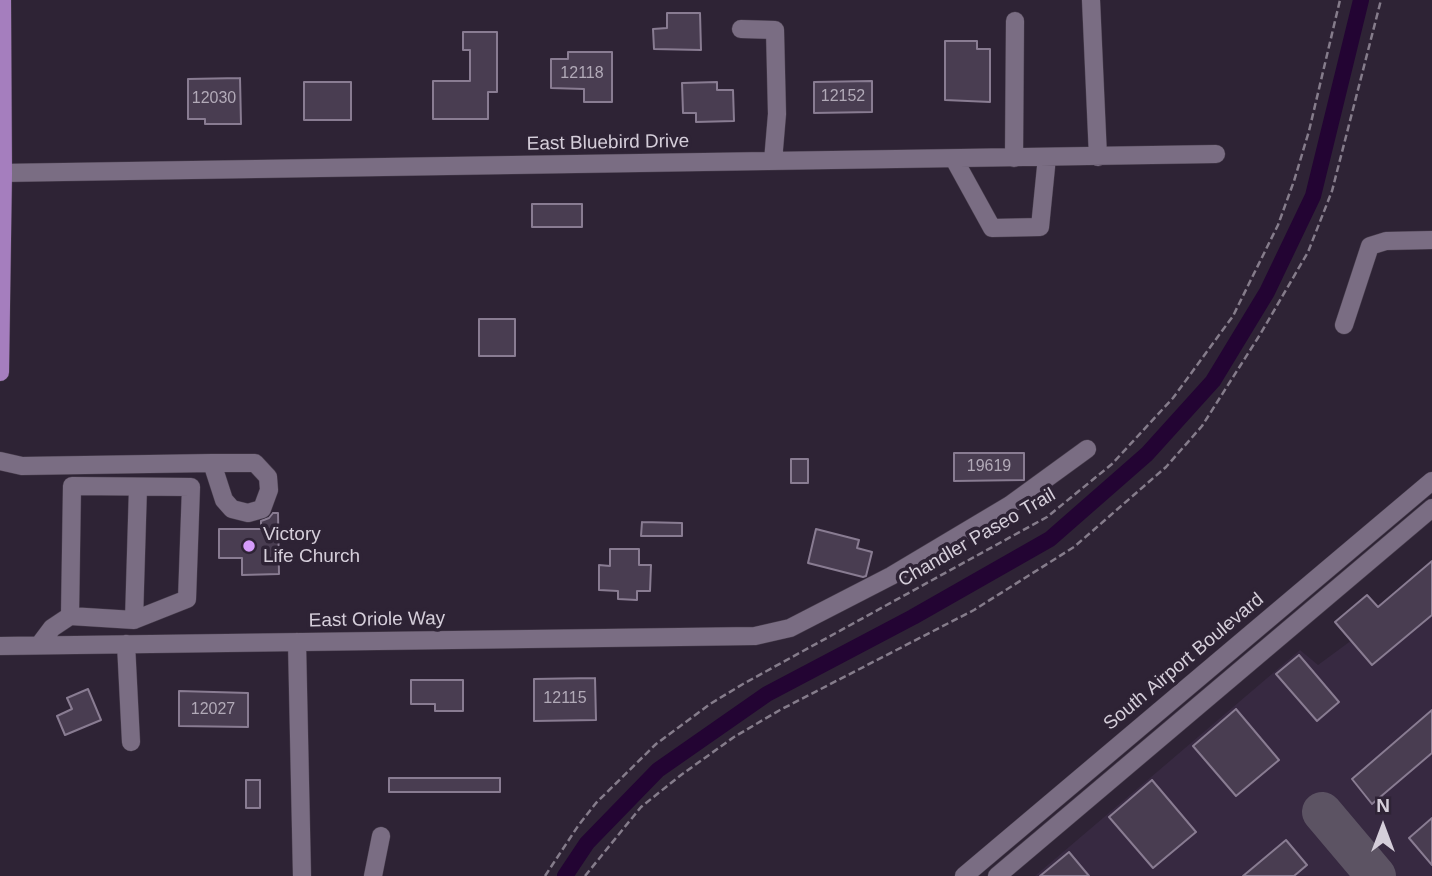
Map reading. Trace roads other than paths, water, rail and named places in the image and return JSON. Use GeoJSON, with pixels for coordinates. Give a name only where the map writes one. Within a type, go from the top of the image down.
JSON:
{"type":"FeatureCollection","features":[{"type":"Feature","properties":{"kind":"main road"},"geometry":{"type":"LineString","coordinates":[[0,372],[2,0]]}},
{"type":"Feature","properties":{"kind":"street"},"geometry":{"type":"LineString","coordinates":[[1091,0],[1098,156]]}},
{"type":"Feature","properties":{"kind":"street"},"geometry":{"type":"LineString","coordinates":[[1014,158],[1015,21]]}},
{"type":"Feature","properties":{"kind":"street"},"geometry":{"type":"LineString","coordinates":[[741,29],[775,30],[777,92],[773,161]]}},
{"type":"Feature","properties":{"kind":"street","name":"East Bluebird Drive"},"geometry":{"type":"LineString","coordinates":[[2,173],[1216,155]]}},
{"type":"Feature","properties":{"kind":"street"},"geometry":{"type":"LineString","coordinates":[[954,159],[992,228],[1040,227],[1047,157]]}},
{"type":"Feature","properties":{"kind":"street"},"geometry":{"type":"LineString","coordinates":[[1344,325],[1370,246],[1386,241],[1432,240]]}},
{"type":"Feature","properties":{"kind":"street","name":"East Oriole Way"},"geometry":{"type":"LineString","coordinates":[[0,646],[755,636],[790,628],[891,576],[1010,505],[1087,449]]}},
{"type":"Feature","properties":{"kind":"street"},"geometry":{"type":"LineString","coordinates":[[0,461],[22,466],[212,463]]}},
{"type":"Feature","properties":{"kind":"street","name":"South Airport Boulevard"},"geometry":{"type":"LineString","coordinates":[[964,876],[1432,481]]}},
{"type":"Feature","properties":{"kind":"street"},"geometry":{"type":"LineString","coordinates":[[40,644],[52,628],[70,616],[134,620],[187,599],[191,487],[72,486],[70,616]]}},
{"type":"Feature","properties":{"kind":"street"},"geometry":{"type":"LineString","coordinates":[[134,620],[138,486]]}},
{"type":"Feature","properties":{"kind":"street"},"geometry":{"type":"LineString","coordinates":[[997,876],[1432,508]]}},
{"type":"Feature","properties":{"kind":"street"},"geometry":{"type":"LineString","coordinates":[[1291,599],[1304,615]]}},
{"type":"Feature","properties":{"kind":"street"},"geometry":{"type":"LineString","coordinates":[[297,642],[302,876]]}},
{"type":"Feature","properties":{"kind":"street"},"geometry":{"type":"LineString","coordinates":[[126,645],[131,742]]}},
{"type":"Feature","properties":{"kind":"street"},"geometry":{"type":"LineString","coordinates":[[373,876],[381,836]]}},
{"type":"Feature","properties":{"kind":"waterway"},"geometry":{"type":"LineString","coordinates":[[565,876],[587,843],[658,770],[767,694],[913,617],[1050,539],[1147,454],[1213,381],[1267,292],[1313,196],[1361,0]]}},
{"type":"Feature","properties":{"kind":"place","name":"Victory Life Church"},"geometry":{"type":"Point","coordinates":[249,546]}}]}
